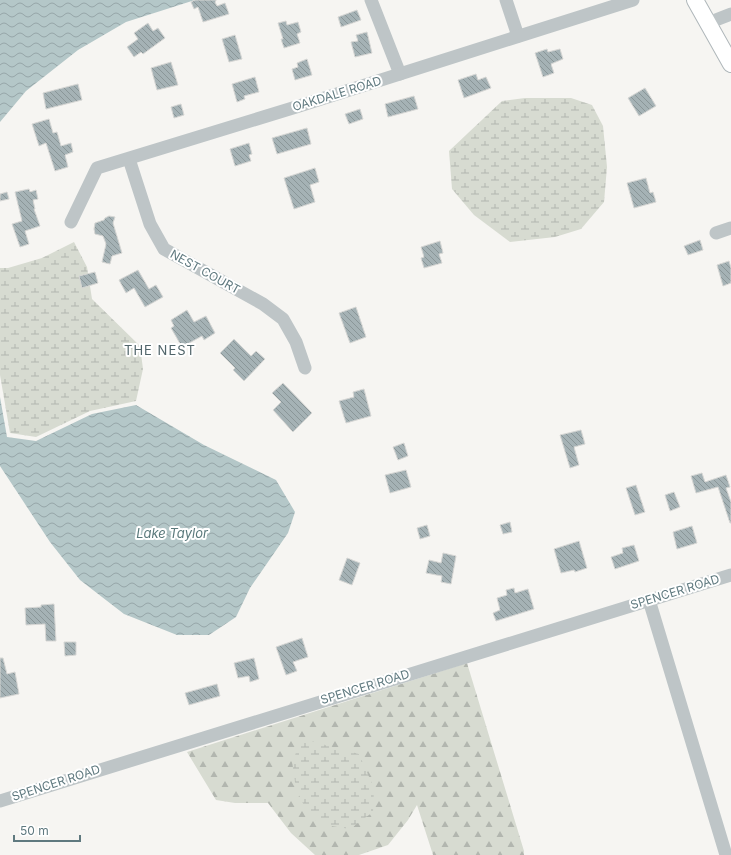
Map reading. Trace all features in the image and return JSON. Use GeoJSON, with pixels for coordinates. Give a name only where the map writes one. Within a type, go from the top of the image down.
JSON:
{"type":"FeatureCollection","features":[{"type":"Feature","properties":{"kind":"main road"},"geometry":{"type":"LineString","coordinates":[[695,0],[731,64]]}},
{"type":"Feature","properties":{"kind":"street"},"geometry":{"type":"LineString","coordinates":[[372,0],[400,74]]}},
{"type":"Feature","properties":{"kind":"street"},"geometry":{"type":"LineString","coordinates":[[506,0],[518,36]]}},
{"type":"Feature","properties":{"kind":"street","name":"OAKDALE ROAD"},"geometry":{"type":"LineString","coordinates":[[71,222],[98,168],[633,0]]}},
{"type":"Feature","properties":{"kind":"street"},"geometry":{"type":"LineString","coordinates":[[708,22],[731,14]]}},
{"type":"Feature","properties":{"kind":"street","name":"NEST COURT"},"geometry":{"type":"LineString","coordinates":[[129,158],[150,224],[164,249],[263,304],[283,319],[296,342],[304,368]]}},
{"type":"Feature","properties":{"kind":"street"},"geometry":{"type":"LineString","coordinates":[[716,233],[731,228]]}},
{"type":"Feature","properties":{"kind":"street","name":"SPENCER ROAD"},"geometry":{"type":"LineString","coordinates":[[0,801],[731,575]]}},
{"type":"Feature","properties":{"kind":"street"},"geometry":{"type":"LineString","coordinates":[[649,600],[726,855]]}},
{"type":"Feature","properties":{"kind":"green space"},"geometry":{"type":"Polygon","coordinates":[[[525,98],[571,98],[592,105],[603,126],[607,167],[604,202],[581,229],[555,237],[510,242],[474,215],[452,189],[449,151],[502,101],[525,98]]]}},
{"type":"Feature","properties":{"kind":"green space"},"geometry":{"type":"Polygon","coordinates":[[[74,242],[87,267],[92,299],[140,346],[143,369],[136,401],[90,411],[36,437],[10,433],[0,375],[0,268],[8,268],[42,258],[74,242]]]}},
{"type":"Feature","properties":{"kind":"green space"},"geometry":{"type":"Polygon","coordinates":[[[467,663],[524,855],[433,855],[417,805],[408,820],[388,845],[359,855],[315,855],[291,833],[268,803],[235,803],[216,800],[187,752],[467,663]]]}},
{"type":"Feature","properties":{"kind":"green space"},"geometry":{"type":"Polygon","coordinates":[[[303,739],[359,754],[374,788],[373,812],[350,829],[331,826],[310,818],[296,789],[292,761],[303,739]]]}},
{"type":"Feature","properties":{"kind":"water"},"geometry":{"type":"Polygon","coordinates":[[[0,0],[195,0],[126,22],[78,50],[26,91],[0,122],[0,0]]]}},
{"type":"Feature","properties":{"kind":"water","name":"Lake Taylor"},"geometry":{"type":"Polygon","coordinates":[[[0,397],[7,437],[36,441],[92,414],[136,405],[204,445],[276,480],[295,512],[288,533],[250,588],[236,617],[209,635],[177,635],[124,614],[80,580],[50,542],[0,466],[0,397]]]}},
{"type":"Feature","properties":{"kind":"building"},"geometry":{"type":"Polygon","coordinates":[[[195,0],[216,0],[215,2],[217,6],[225,3],[229,14],[203,22],[198,7],[194,9],[191,2],[195,0]]]}},
{"type":"Feature","properties":{"kind":"building"},"geometry":{"type":"Polygon","coordinates":[[[357,10],[361,20],[341,27],[338,17],[357,10]]]}},
{"type":"Feature","properties":{"kind":"building"},"geometry":{"type":"Polygon","coordinates":[[[286,21],[287,25],[298,22],[301,32],[297,34],[300,43],[284,48],[278,23],[286,21]]]}},
{"type":"Feature","properties":{"kind":"building"},"geometry":{"type":"Polygon","coordinates":[[[148,23],[153,31],[158,28],[165,38],[143,54],[141,52],[134,57],[127,47],[138,39],[134,33],[148,23]]]}},
{"type":"Feature","properties":{"kind":"building"},"geometry":{"type":"Polygon","coordinates":[[[367,32],[372,53],[355,57],[351,42],[358,41],[356,35],[367,32]]]}},
{"type":"Feature","properties":{"kind":"building"},"geometry":{"type":"Polygon","coordinates":[[[235,35],[242,59],[229,62],[222,39],[235,35]]]}},
{"type":"Feature","properties":{"kind":"building"},"geometry":{"type":"Polygon","coordinates":[[[547,49],[548,52],[560,49],[563,59],[551,64],[554,73],[543,77],[535,53],[547,49]]]}},
{"type":"Feature","properties":{"kind":"building"},"geometry":{"type":"Polygon","coordinates":[[[307,59],[312,75],[295,80],[292,69],[298,67],[297,63],[307,59]]]}},
{"type":"Feature","properties":{"kind":"building"},"geometry":{"type":"Polygon","coordinates":[[[171,62],[178,85],[157,90],[151,68],[171,62]]]}},
{"type":"Feature","properties":{"kind":"building"},"geometry":{"type":"Polygon","coordinates":[[[476,74],[478,80],[486,77],[491,88],[464,98],[458,80],[476,74]]]}},
{"type":"Feature","properties":{"kind":"building"},"geometry":{"type":"Polygon","coordinates":[[[255,77],[259,92],[244,96],[245,99],[237,102],[232,84],[255,77]]]}},
{"type":"Feature","properties":{"kind":"building"},"geometry":{"type":"Polygon","coordinates":[[[78,84],[82,100],[46,109],[43,93],[78,84]]]}},
{"type":"Feature","properties":{"kind":"building"},"geometry":{"type":"Polygon","coordinates":[[[645,88],[656,106],[639,116],[628,98],[645,88]]]}},
{"type":"Feature","properties":{"kind":"building"},"geometry":{"type":"Polygon","coordinates":[[[414,96],[418,109],[388,117],[385,104],[414,96]]]}},
{"type":"Feature","properties":{"kind":"building"},"geometry":{"type":"Polygon","coordinates":[[[181,104],[184,115],[174,118],[171,107],[181,104]]]}},
{"type":"Feature","properties":{"kind":"building"},"geometry":{"type":"Polygon","coordinates":[[[360,109],[363,119],[349,124],[345,114],[360,109]]]}},
{"type":"Feature","properties":{"kind":"building"},"geometry":{"type":"Polygon","coordinates":[[[49,119],[53,133],[57,132],[61,146],[71,143],[73,152],[65,155],[68,167],[55,171],[46,143],[39,146],[32,124],[49,119]]]}},
{"type":"Feature","properties":{"kind":"building"},"geometry":{"type":"Polygon","coordinates":[[[307,128],[311,144],[277,154],[272,138],[307,128]]]}},
{"type":"Feature","properties":{"kind":"building"},"geometry":{"type":"Polygon","coordinates":[[[249,143],[252,154],[249,155],[251,161],[235,166],[230,149],[249,143]]]}},
{"type":"Feature","properties":{"kind":"building"},"geometry":{"type":"Polygon","coordinates":[[[315,168],[319,182],[310,185],[315,202],[294,209],[284,178],[315,168]]]}},
{"type":"Feature","properties":{"kind":"building"},"geometry":{"type":"Polygon","coordinates":[[[646,178],[650,193],[653,192],[656,202],[634,208],[627,183],[646,178]]]}},
{"type":"Feature","properties":{"kind":"building"},"geometry":{"type":"Polygon","coordinates":[[[29,189],[30,192],[36,190],[38,199],[33,200],[34,209],[40,226],[25,231],[29,244],[20,247],[12,224],[22,221],[15,192],[29,189]]]}},
{"type":"Feature","properties":{"kind":"building"},"geometry":{"type":"Polygon","coordinates":[[[7,192],[9,199],[0,201],[0,194],[7,192]]]}},
{"type":"Feature","properties":{"kind":"building"},"geometry":{"type":"Polygon","coordinates":[[[109,216],[115,217],[113,223],[122,253],[112,256],[110,264],[102,262],[106,244],[103,236],[95,234],[94,229],[95,223],[104,220],[109,216]]]}},
{"type":"Feature","properties":{"kind":"building"},"geometry":{"type":"Polygon","coordinates":[[[700,240],[703,250],[688,255],[684,246],[700,240]]]}},
{"type":"Feature","properties":{"kind":"building"},"geometry":{"type":"Polygon","coordinates":[[[440,241],[443,253],[439,254],[442,263],[424,268],[421,258],[424,257],[421,247],[440,241]]]}},
{"type":"Feature","properties":{"kind":"building"},"geometry":{"type":"Polygon","coordinates":[[[729,261],[731,268],[731,283],[723,286],[717,265],[729,261]]]}},
{"type":"Feature","properties":{"kind":"building"},"geometry":{"type":"Polygon","coordinates":[[[138,270],[149,289],[156,285],[163,297],[145,307],[134,288],[126,293],[119,280],[138,270]]]}},
{"type":"Feature","properties":{"kind":"building"},"geometry":{"type":"Polygon","coordinates":[[[95,272],[98,283],[82,288],[79,276],[95,272]]]}},
{"type":"Feature","properties":{"kind":"building"},"geometry":{"type":"Polygon","coordinates":[[[356,307],[366,337],[350,343],[339,313],[356,307]]]}},
{"type":"Feature","properties":{"kind":"building"},"geometry":{"type":"Polygon","coordinates":[[[187,310],[194,322],[206,316],[215,333],[204,340],[202,336],[182,347],[171,328],[174,326],[171,320],[187,310]]]}},
{"type":"Feature","properties":{"kind":"building"},"geometry":{"type":"Polygon","coordinates":[[[234,339],[251,356],[256,351],[265,359],[244,381],[233,370],[235,368],[220,353],[234,339]]]}},
{"type":"Feature","properties":{"kind":"building"},"geometry":{"type":"Polygon","coordinates":[[[283,383],[312,413],[293,432],[273,410],[281,402],[272,393],[283,383]]]}},
{"type":"Feature","properties":{"kind":"building"},"geometry":{"type":"Polygon","coordinates":[[[364,389],[371,416],[346,423],[339,401],[354,397],[353,392],[364,389]]]}},
{"type":"Feature","properties":{"kind":"building"},"geometry":{"type":"Polygon","coordinates":[[[581,430],[585,444],[574,447],[579,465],[570,468],[560,435],[581,430]]]}},
{"type":"Feature","properties":{"kind":"building"},"geometry":{"type":"Polygon","coordinates":[[[404,443],[408,456],[398,460],[393,447],[404,443]]]}},
{"type":"Feature","properties":{"kind":"building"},"geometry":{"type":"Polygon","coordinates":[[[406,470],[411,487],[390,493],[385,475],[406,470]]]}},
{"type":"Feature","properties":{"kind":"building"},"geometry":{"type":"Polygon","coordinates":[[[702,473],[705,482],[726,475],[730,487],[726,488],[731,502],[731,523],[718,487],[696,493],[691,476],[702,473]]]}},
{"type":"Feature","properties":{"kind":"building"},"geometry":{"type":"Polygon","coordinates":[[[636,485],[645,512],[635,515],[626,488],[636,485]]]}},
{"type":"Feature","properties":{"kind":"building"},"geometry":{"type":"Polygon","coordinates":[[[674,492],[680,507],[670,511],[665,495],[674,492]]]}},
{"type":"Feature","properties":{"kind":"building"},"geometry":{"type":"Polygon","coordinates":[[[510,522],[512,532],[503,534],[500,525],[510,522]]]}},
{"type":"Feature","properties":{"kind":"building"},"geometry":{"type":"Polygon","coordinates":[[[427,525],[430,536],[420,539],[417,528],[427,525]]]}},
{"type":"Feature","properties":{"kind":"building"},"geometry":{"type":"Polygon","coordinates":[[[692,526],[697,543],[677,549],[673,532],[692,526]]]}},
{"type":"Feature","properties":{"kind":"building"},"geometry":{"type":"Polygon","coordinates":[[[579,541],[587,568],[575,572],[574,570],[561,573],[554,549],[579,541]]]}},
{"type":"Feature","properties":{"kind":"building"},"geometry":{"type":"Polygon","coordinates":[[[634,545],[639,561],[615,569],[611,557],[623,553],[622,548],[634,545]]]}},
{"type":"Feature","properties":{"kind":"building"},"geometry":{"type":"Polygon","coordinates":[[[443,553],[456,556],[451,584],[441,582],[442,576],[426,573],[429,560],[441,563],[443,553]]]}},
{"type":"Feature","properties":{"kind":"building"},"geometry":{"type":"Polygon","coordinates":[[[347,558],[360,563],[352,585],[339,580],[347,558]]]}},
{"type":"Feature","properties":{"kind":"building"},"geometry":{"type":"Polygon","coordinates":[[[514,588],[515,593],[528,589],[534,609],[496,621],[493,613],[500,610],[497,598],[507,595],[506,590],[514,588]]]}},
{"type":"Feature","properties":{"kind":"building"},"geometry":{"type":"Polygon","coordinates":[[[54,604],[56,641],[46,641],[45,624],[26,625],[25,608],[54,604]]]}},
{"type":"Feature","properties":{"kind":"building"},"geometry":{"type":"Polygon","coordinates":[[[302,638],[308,657],[293,662],[297,671],[286,675],[276,647],[302,638]]]}},
{"type":"Feature","properties":{"kind":"building"},"geometry":{"type":"Polygon","coordinates":[[[64,642],[76,642],[76,655],[65,656],[64,642]]]}},
{"type":"Feature","properties":{"kind":"building"},"geometry":{"type":"Polygon","coordinates":[[[0,658],[3,658],[7,674],[15,672],[19,694],[0,698],[0,658]]]}},
{"type":"Feature","properties":{"kind":"building"},"geometry":{"type":"Polygon","coordinates":[[[254,658],[259,679],[250,682],[249,676],[238,678],[234,663],[254,658]]]}},
{"type":"Feature","properties":{"kind":"building"},"geometry":{"type":"Polygon","coordinates":[[[217,684],[220,696],[189,705],[185,693],[217,684]]]}},
{"type":"Feature","properties":{"kind":"district","name":"THE NEST"},"geometry":{"type":"Point","coordinates":[160,350]}}]}
